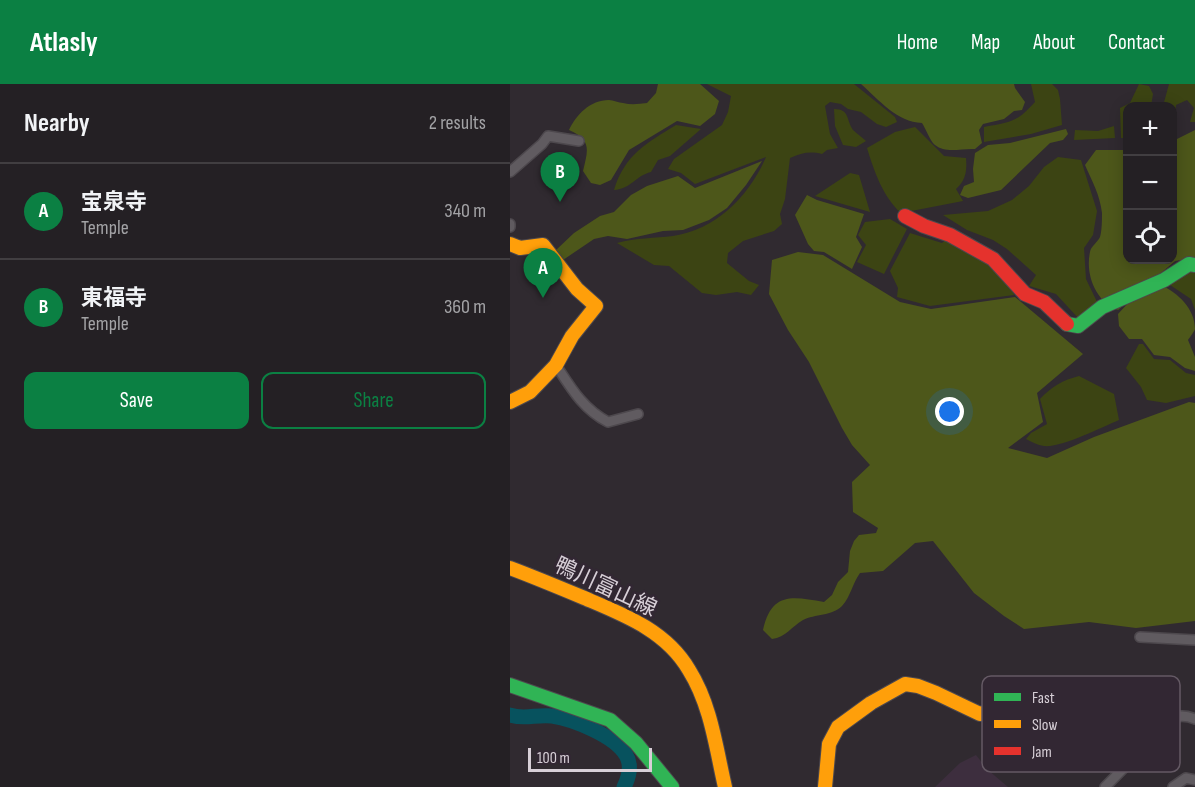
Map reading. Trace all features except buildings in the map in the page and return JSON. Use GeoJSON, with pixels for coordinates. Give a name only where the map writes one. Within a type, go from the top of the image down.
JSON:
{"type":"FeatureCollection","features":[{"type":"Feature","properties":{"kind":"street"},"geometry":{"type":"LineString","coordinates":[[510,172],[548,136],[579,141]]}},
{"type":"Feature","properties":{"kind":"street"},"geometry":{"type":"LineString","coordinates":[[905,216],[924,226],[950,235],[993,259],[1025,294],[1044,302],[1069,326],[1077,326],[1102,308],[1164,280],[1189,264],[1195,265]]}},
{"type":"Feature","properties":{"kind":"street"},"geometry":{"type":"LineString","coordinates":[[510,244],[520,250],[526,250],[534,244],[543,245],[578,289],[596,306],[566,345],[556,364],[530,392],[510,402]]}},
{"type":"Feature","properties":{"kind":"street"},"geometry":{"type":"LineString","coordinates":[[556,364],[570,387],[592,414],[608,422],[639,414]]}},
{"type":"Feature","properties":{"kind":"street","name":"鴨川富山線"},"geometry":{"type":"LineString","coordinates":[[510,568],[625,615],[667,641],[683,660],[696,682],[710,724],[725,787]]}},
{"type":"Feature","properties":{"kind":"street"},"geometry":{"type":"LineString","coordinates":[[1140,637],[1195,640]]}},
{"type":"Feature","properties":{"kind":"street"},"geometry":{"type":"LineString","coordinates":[[825,787],[829,744],[838,727],[871,703],[905,684],[918,686],[962,707],[982,713]]}},
{"type":"Feature","properties":{"kind":"street"},"geometry":{"type":"LineString","coordinates":[[510,685],[586,714],[610,720],[624,729],[638,743],[672,787]]}},
{"type":"Feature","properties":{"kind":"street"},"geometry":{"type":"LineString","coordinates":[[1180,715],[1195,719]]}},
{"type":"Feature","properties":{"kind":"street"},"geometry":{"type":"LineString","coordinates":[[1105,787],[1120,772]]}},
{"type":"Feature","properties":{"kind":"street"},"geometry":{"type":"LineString","coordinates":[[1173,787],[1186,778],[1195,780]]}},
{"type":"Feature","properties":{"kind":"shaded area"},"geometry":{"type":"Polygon","coordinates":[[[976,755],[982,762],[982,772],[990,772],[1008,787],[935,787],[960,763],[976,755]]]}},
{"type":"Feature","properties":{"kind":"green space"},"geometry":{"type":"Polygon","coordinates":[[[658,84],[700,84],[719,101],[715,114],[700,126],[677,121],[629,150],[611,180],[600,185],[591,183],[583,171],[587,151],[585,142],[569,130],[576,119],[584,109],[602,101],[647,103],[656,93],[658,84]]]}},
{"type":"Feature","properties":{"kind":"green space"},"geometry":{"type":"Polygon","coordinates":[[[707,84],[854,84],[895,117],[897,122],[886,127],[877,124],[861,112],[848,109],[841,104],[830,102],[825,106],[830,134],[838,148],[827,150],[822,154],[806,153],[790,158],[785,199],[780,214],[782,224],[774,231],[743,241],[728,253],[727,263],[749,281],[759,285],[751,295],[737,292],[716,295],[702,293],[669,266],[654,265],[617,243],[673,236],[703,226],[730,208],[751,185],[759,171],[766,157],[695,184],[681,173],[668,169],[674,159],[722,125],[728,112],[731,96],[707,84]]]}},
{"type":"Feature","properties":{"kind":"green space"},"geometry":{"type":"Polygon","coordinates":[[[861,84],[1014,84],[1025,102],[1022,110],[1014,111],[1004,119],[983,124],[979,130],[982,143],[975,149],[949,150],[939,148],[931,141],[922,123],[904,119],[896,114],[861,84]]]}},
{"type":"Feature","properties":{"kind":"green space"},"geometry":{"type":"Polygon","coordinates":[[[1031,84],[1052,84],[1058,90],[1062,125],[1031,134],[984,142],[984,127],[1012,120],[1023,114],[1035,102],[1031,84]]]}},
{"type":"Feature","properties":{"kind":"green space"},"geometry":{"type":"Polygon","coordinates":[[[1139,84],[1149,86],[1153,94],[1152,102],[1130,102],[1139,84]]]}},
{"type":"Feature","properties":{"kind":"green space"},"geometry":{"type":"Polygon","coordinates":[[[1169,84],[1195,84],[1195,122],[1190,122],[1194,108],[1187,100],[1177,105],[1177,102],[1164,102],[1169,84]]]}},
{"type":"Feature","properties":{"kind":"green space"},"geometry":{"type":"Polygon","coordinates":[[[1123,106],[1123,138],[1121,138],[1120,108],[1123,106]]]}},
{"type":"Feature","properties":{"kind":"green space"},"geometry":{"type":"Polygon","coordinates":[[[834,109],[845,113],[853,130],[866,141],[856,147],[843,145],[835,126],[834,109]]]}},
{"type":"Feature","properties":{"kind":"green space"},"geometry":{"type":"Polygon","coordinates":[[[676,125],[701,129],[670,156],[658,160],[651,172],[625,187],[614,190],[624,167],[631,158],[647,144],[676,125]]]}},
{"type":"Feature","properties":{"kind":"green space"},"geometry":{"type":"Polygon","coordinates":[[[1114,126],[1115,138],[1074,140],[1075,130],[1098,131],[1114,126]]]}},
{"type":"Feature","properties":{"kind":"green space"},"geometry":{"type":"Polygon","coordinates":[[[915,127],[944,156],[966,158],[965,175],[956,189],[963,201],[901,213],[889,199],[876,174],[867,148],[895,132],[915,127]]]}},
{"type":"Feature","properties":{"kind":"green space"},"geometry":{"type":"Polygon","coordinates":[[[1066,129],[1068,134],[1063,140],[1050,143],[1001,190],[968,198],[960,195],[964,186],[974,182],[975,153],[988,145],[1010,143],[1066,129]]]}},
{"type":"Feature","properties":{"kind":"green space"},"geometry":{"type":"Polygon","coordinates":[[[1195,130],[1195,258],[1177,261],[1177,156],[1177,139],[1195,130]]]}},
{"type":"Feature","properties":{"kind":"green space"},"geometry":{"type":"Polygon","coordinates":[[[1096,150],[1123,150],[1123,264],[1172,264],[1118,310],[1110,306],[1098,294],[1089,270],[1090,252],[1100,237],[1102,228],[1098,194],[1085,165],[1096,150]]]}},
{"type":"Feature","properties":{"kind":"green space"},"geometry":{"type":"Polygon","coordinates":[[[1058,157],[1081,160],[1097,211],[1093,235],[1084,248],[1086,279],[1099,306],[1080,320],[1056,294],[1029,286],[1036,275],[1007,249],[993,240],[967,230],[943,215],[988,211],[1012,200],[1029,186],[1044,167],[1058,157]]]}},
{"type":"Feature","properties":{"kind":"green space"},"geometry":{"type":"Polygon","coordinates":[[[762,161],[727,208],[709,220],[683,230],[663,231],[627,239],[608,236],[594,239],[563,260],[555,251],[574,233],[600,216],[614,212],[631,195],[647,186],[678,176],[695,188],[762,161]]]}},
{"type":"Feature","properties":{"kind":"green space"},"geometry":{"type":"Polygon","coordinates":[[[850,173],[859,175],[870,212],[815,196],[850,173]]]}},
{"type":"Feature","properties":{"kind":"green space"},"geometry":{"type":"Polygon","coordinates":[[[807,195],[864,214],[856,237],[862,247],[852,269],[824,252],[814,251],[808,244],[795,215],[807,195]]]}},
{"type":"Feature","properties":{"kind":"green space"},"geometry":{"type":"Polygon","coordinates":[[[890,219],[907,229],[884,274],[857,262],[866,245],[858,235],[865,222],[890,219]]]}},
{"type":"Feature","properties":{"kind":"green space"},"geometry":{"type":"Polygon","coordinates":[[[910,233],[942,243],[947,239],[976,255],[1005,278],[1014,295],[930,306],[897,297],[898,288],[890,271],[910,233]]]}},
{"type":"Feature","properties":{"kind":"green space"},"geometry":{"type":"Polygon","coordinates":[[[798,252],[823,255],[900,302],[931,309],[1015,297],[1083,354],[1037,393],[1043,422],[1008,448],[1047,458],[1094,437],[1189,402],[1195,403],[1195,621],[1136,628],[1089,622],[1024,629],[974,593],[933,541],[915,543],[883,571],[860,573],[847,598],[838,609],[803,620],[785,634],[772,639],[763,630],[772,608],[778,603],[793,598],[824,602],[832,595],[838,582],[848,572],[850,551],[854,541],[859,535],[876,533],[878,528],[853,512],[852,482],[870,465],[852,445],[809,362],[788,330],[769,294],[772,260],[798,252]]]}},
{"type":"Feature","properties":{"kind":"green space"},"geometry":{"type":"Polygon","coordinates":[[[1195,268],[1195,310],[1191,299],[1167,283],[1195,268]]]}},
{"type":"Feature","properties":{"kind":"green space"},"geometry":{"type":"Polygon","coordinates":[[[1163,286],[1179,297],[1192,314],[1195,329],[1188,340],[1195,357],[1195,371],[1185,368],[1170,357],[1154,355],[1142,339],[1129,339],[1119,326],[1118,314],[1130,301],[1163,286]]]}},
{"type":"Feature","properties":{"kind":"green space"},"geometry":{"type":"Polygon","coordinates":[[[1139,344],[1143,344],[1154,359],[1170,360],[1186,373],[1195,375],[1195,396],[1166,403],[1147,400],[1141,387],[1126,368],[1139,344]]]}},
{"type":"Feature","properties":{"kind":"green space"},"geometry":{"type":"Polygon","coordinates":[[[1079,376],[1114,394],[1119,420],[1051,446],[1039,445],[1026,439],[1031,433],[1047,424],[1040,399],[1058,384],[1079,376]]]}},
{"type":"Feature","properties":{"kind":"waterway"},"geometry":{"type":"LineString","coordinates":[[510,715],[561,718],[582,725],[613,741],[621,748],[629,763],[624,787]]}},
{"type":"Feature","properties":{"kind":"traffic: fast"},"geometry":{"type":"LineString","coordinates":[[1067,324],[1078,326],[1102,307],[1164,280],[1189,264],[1195,265]]}},
{"type":"Feature","properties":{"kind":"traffic: fast"},"geometry":{"type":"LineString","coordinates":[[510,685],[610,720],[636,743],[672,787]]}},
{"type":"Feature","properties":{"kind":"traffic: slow"},"geometry":{"type":"LineString","coordinates":[[510,244],[520,248],[543,245],[577,289],[596,306],[572,336],[556,365],[530,392],[510,402]]}},
{"type":"Feature","properties":{"kind":"traffic: slow"},"geometry":{"type":"LineString","coordinates":[[510,568],[627,617],[668,644],[689,670],[703,698],[725,787]]}},
{"type":"Feature","properties":{"kind":"traffic: slow"},"geometry":{"type":"LineString","coordinates":[[825,787],[829,744],[838,727],[871,703],[905,684],[918,686],[982,713]]}},
{"type":"Feature","properties":{"kind":"traffic: jam"},"geometry":{"type":"LineString","coordinates":[[905,216],[924,226],[950,235],[993,259],[1025,294],[1044,302],[1067,324]]}},
{"type":"Feature","properties":{"kind":"place","name":"東福寺"},"geometry":{"type":"Point","coordinates":[560,202]}},
{"type":"Feature","properties":{"kind":"place","name":"宝泉寺"},"geometry":{"type":"Point","coordinates":[543,298]}}]}
